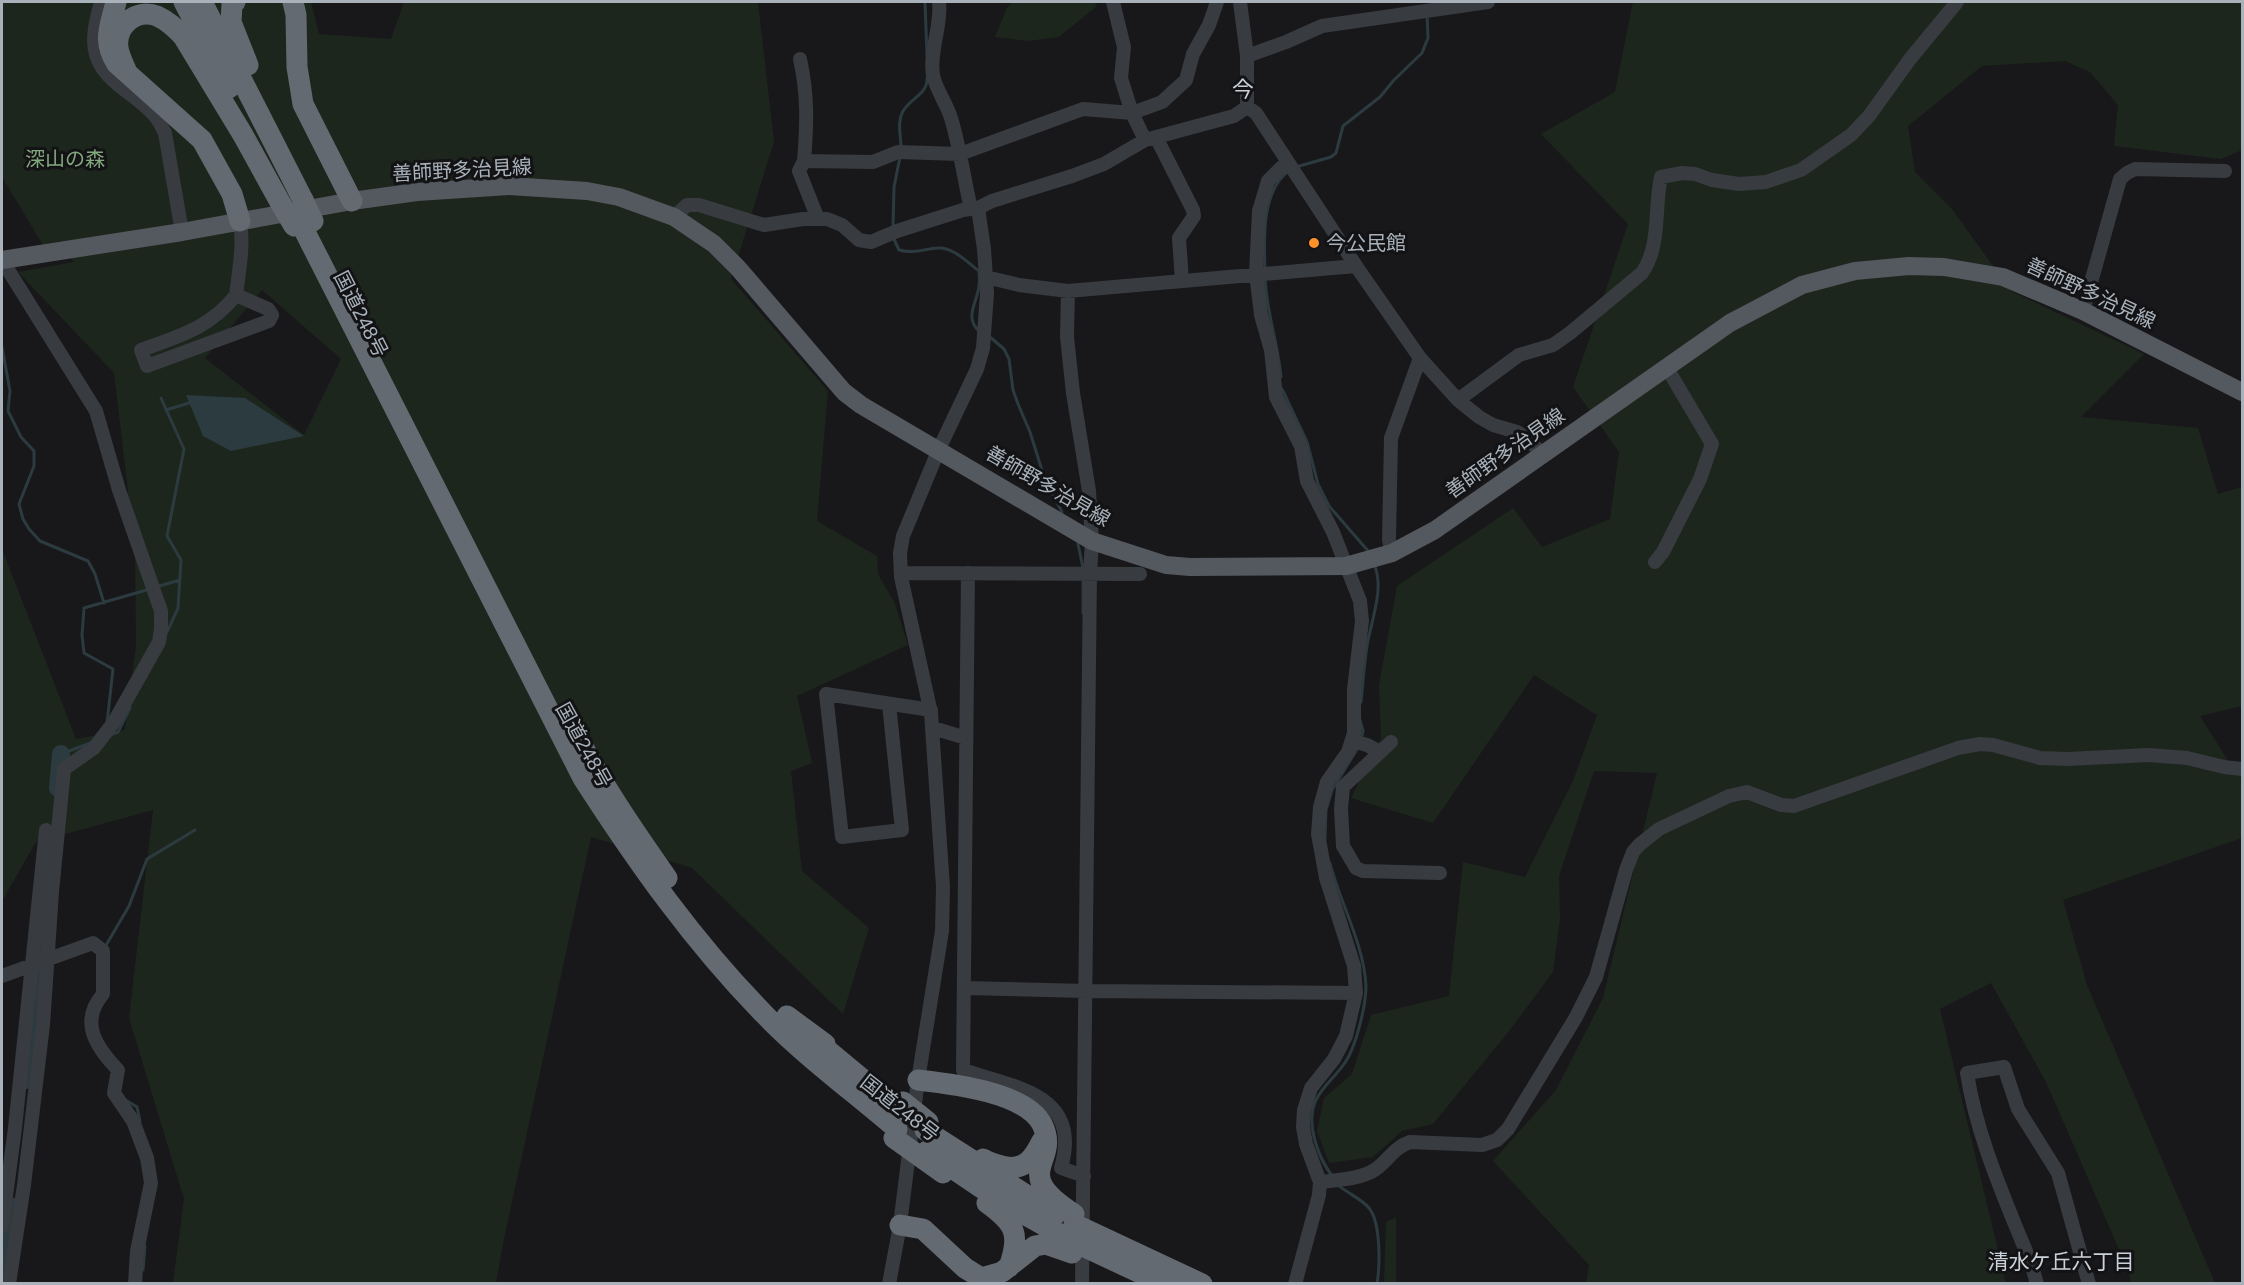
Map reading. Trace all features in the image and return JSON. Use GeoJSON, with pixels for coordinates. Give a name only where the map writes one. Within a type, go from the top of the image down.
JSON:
{"type":"FeatureCollection","features":[{"type":"Feature","properties":{"kind":"highway"},"geometry":{"type":"LineString","coordinates":[[116,2],[108,28],[110,54],[117,64],[202,140],[232,194],[240,221]]}},
{"type":"Feature","properties":{"kind":"highway","name":"国道248号"},"geometry":{"type":"LineString","coordinates":[[184,2],[293,200]]}},
{"type":"Feature","properties":{"kind":"highway","name":"国道248号"},"geometry":{"type":"LineString","coordinates":[[202,2],[346,315],[583,778],[630,852],[664,899],[766,1017],[896,1120],[927,1134],[1056,1215],[1073,1233],[1164,1284]]}},
{"type":"Feature","properties":{"kind":"highway"},"geometry":{"type":"LineString","coordinates":[[235,2],[232,4],[231,22],[248,66],[294,161],[293,200]]}},
{"type":"Feature","properties":{"kind":"highway"},"geometry":{"type":"LineString","coordinates":[[291,6],[303,104],[352,201]]}},
{"type":"Feature","properties":{"kind":"highway"},"geometry":{"type":"LineString","coordinates":[[126,70],[118,50],[118,39],[122,28],[131,18],[155,15],[170,23],[183,36],[243,135],[293,200]]}},
{"type":"Feature","properties":{"kind":"highway","name":"国道248号"},"geometry":{"type":"LineString","coordinates":[[303,224],[595,769],[642,843],[675,889],[726,950],[787,1016],[896,1120]]}},
{"type":"Feature","properties":{"kind":"highway"},"geometry":{"type":"LineString","coordinates":[[918,1080],[961,1086],[1007,1099],[1029,1109],[1043,1125],[1045,1135],[1046,1150],[1038,1173],[1041,1185],[1073,1233],[1142,1284]]}},
{"type":"Feature","properties":{"kind":"highway"},"geometry":{"type":"LineString","coordinates":[[896,1120],[943,1173],[996,1210],[1014,1230],[1016,1242],[1009,1267]]}},
{"type":"Feature","properties":{"kind":"highway"},"geometry":{"type":"LineString","coordinates":[[927,1134],[991,1164],[1012,1168],[1024,1166],[1033,1158],[1045,1135]]}},
{"type":"Feature","properties":{"kind":"highway"},"geometry":{"type":"LineString","coordinates":[[900,1225],[923,1229],[965,1268],[981,1278],[993,1276],[1009,1267],[1035,1246],[1073,1233]]}},
{"type":"Feature","properties":{"kind":"highway","name":"国道248号"},"geometry":{"type":"LineString","coordinates":[[1073,1233],[1099,1235],[1202,1284]]}},
{"type":"Feature","properties":{"kind":"main road","name":"善師野多治見線"},"geometry":{"type":"LineString","coordinates":[[2,260],[417,192],[509,186],[587,191],[619,197],[674,217],[714,244],[738,268],[844,392],[861,405],[1092,541],[1145,559],[1190,567],[1346,566],[1379,557],[1435,530],[1730,323],[1802,285],[1855,271],[1909,266],[1944,267],[2003,278],[2083,311],[2242,392]]}},
{"type":"Feature","properties":{"kind":"street"},"geometry":{"type":"LineString","coordinates":[[101,2],[94,30],[94,46],[99,62],[111,79],[157,118],[165,133],[182,232]]}},
{"type":"Feature","properties":{"kind":"street"},"geometry":{"type":"LineString","coordinates":[[889,1284],[900,1225],[918,1080],[942,931],[943,887],[931,710],[901,573],[903,536],[939,449],[977,369],[983,348],[986,276],[984,249],[948,108],[934,78],[932,60],[939,2]]}},
{"type":"Feature","properties":{"kind":"street"},"geometry":{"type":"LineString","coordinates":[[1113,2],[1124,47],[1121,78],[1132,113],[1150,138],[1193,210],[1194,216],[1179,238],[1182,281]]}},
{"type":"Feature","properties":{"kind":"street"},"geometry":{"type":"LineString","coordinates":[[804,161],[873,162],[898,152],[960,154],[1083,109],[1132,113],[1162,102],[1186,80],[1193,54],[1209,24],[1217,2]]}},
{"type":"Feature","properties":{"kind":"street"},"geometry":{"type":"LineString","coordinates":[[1240,2],[1247,56],[1247,107]]}},
{"type":"Feature","properties":{"kind":"street"},"geometry":{"type":"LineString","coordinates":[[1247,56],[1322,26],[1488,2]]}},
{"type":"Feature","properties":{"kind":"street"},"geometry":{"type":"LineString","coordinates":[[1458,400],[1519,355],[1553,345],[1642,273],[1648,265],[1655,233],[1661,177],[1682,172],[1739,184],[1779,179],[1801,170],[1851,135],[1869,116],[1910,59],[1957,2]]}},
{"type":"Feature","properties":{"kind":"street"},"geometry":{"type":"LineString","coordinates":[[800,59],[807,100],[807,122],[804,161],[799,171],[818,219]]}},
{"type":"Feature","properties":{"kind":"street"},"geometry":{"type":"LineString","coordinates":[[674,217],[687,205],[699,205],[764,225],[827,219],[842,225],[859,240],[871,242],[897,231],[963,210],[974,209],[1104,164],[1150,138],[1234,116],[1247,107]]}},
{"type":"Feature","properties":{"kind":"street"},"geometry":{"type":"LineString","coordinates":[[1247,107],[1256,113],[1356,266],[1420,358],[1458,400],[1486,421],[1527,438],[1542,453]]}},
{"type":"Feature","properties":{"kind":"street"},"geometry":{"type":"LineString","coordinates":[[1287,162],[1268,181],[1259,211],[1261,315],[1271,350],[1276,397],[1301,446],[1307,481],[1333,532],[1360,601],[1362,621],[1354,689],[1357,743]]}},
{"type":"Feature","properties":{"kind":"street"},"geometry":{"type":"LineString","coordinates":[[2083,311],[2120,179],[2135,169],[2224,171]]}},
{"type":"Feature","properties":{"kind":"street"},"geometry":{"type":"LineString","coordinates":[[236,295],[268,309],[272,315],[269,321],[147,366],[141,350],[210,321],[225,309],[236,295],[241,258],[240,221]]}},
{"type":"Feature","properties":{"kind":"street"},"geometry":{"type":"LineString","coordinates":[[2,260],[96,411],[119,490],[161,611],[159,642],[114,722],[94,748],[64,769],[43,1025],[24,1185],[9,1284]]}},
{"type":"Feature","properties":{"kind":"street"},"geometry":{"type":"LineString","coordinates":[[986,276],[1019,285],[1068,291],[1356,266]]}},
{"type":"Feature","properties":{"kind":"street"},"geometry":{"type":"LineString","coordinates":[[1068,291],[1067,337],[1073,393],[1089,491],[1092,541],[1083,574],[1077,1174],[1082,1284]]}},
{"type":"Feature","properties":{"kind":"street"},"geometry":{"type":"LineString","coordinates":[[1379,557],[1389,540],[1391,438],[1420,358]]}},
{"type":"Feature","properties":{"kind":"street"},"geometry":{"type":"LineString","coordinates":[[1655,562],[1663,552],[1700,479],[1712,444],[1667,368]]}},
{"type":"Feature","properties":{"kind":"street"},"geometry":{"type":"LineString","coordinates":[[901,573],[1140,574]]}},
{"type":"Feature","properties":{"kind":"street"},"geometry":{"type":"LineString","coordinates":[[968,573],[963,1070],[1040,1096],[1056,1111],[1064,1126],[1066,1150],[1061,1168],[1077,1174]]}},
{"type":"Feature","properties":{"kind":"street"},"geometry":{"type":"LineString","coordinates":[[889,704],[902,830],[842,837],[826,694],[931,710]]}},
{"type":"Feature","properties":{"kind":"street"},"geometry":{"type":"LineString","coordinates":[[933,728],[966,738]]}},
{"type":"Feature","properties":{"kind":"street"},"geometry":{"type":"LineString","coordinates":[[1391,742],[1343,787],[1341,809],[1343,846],[1356,868],[1363,871],[1440,873]]}},
{"type":"Feature","properties":{"kind":"street"},"geometry":{"type":"LineString","coordinates":[[1357,743],[1380,753]]}},
{"type":"Feature","properties":{"kind":"street"},"geometry":{"type":"LineString","coordinates":[[1295,1284],[1324,1182],[1304,1136],[1304,1110],[1311,1088],[1334,1059],[1346,1036],[1356,993],[1354,966],[1320,856],[1318,834],[1320,807],[1329,778],[1347,752],[1357,743]]}},
{"type":"Feature","properties":{"kind":"street"},"geometry":{"type":"LineString","coordinates":[[1324,1182],[1362,1175],[1375,1169],[1400,1145],[1410,1142],[1482,1145],[1490,1144],[1503,1135],[1576,1017],[1596,976],[1633,852],[1653,832],[1729,796],[1747,792],[1781,805],[1794,806],[1958,748],[1980,744],[1993,745],[2040,758],[2149,755],[2187,758],[2242,769]]}},
{"type":"Feature","properties":{"kind":"street"},"geometry":{"type":"LineString","coordinates":[[1329,778],[1343,787]]}},
{"type":"Feature","properties":{"kind":"street"},"geometry":{"type":"LineString","coordinates":[[2,1226],[16,1117],[46,830]]}},
{"type":"Feature","properties":{"kind":"street"},"geometry":{"type":"LineString","coordinates":[[2,976],[93,943],[103,951],[103,994],[95,1004],[90,1026],[97,1046],[118,1070],[114,1093],[133,1121],[147,1158],[150,1184],[137,1251],[135,1284]]}},
{"type":"Feature","properties":{"kind":"street"},"geometry":{"type":"LineString","coordinates":[[964,988],[1356,993]]}},
{"type":"Feature","properties":{"kind":"street"},"geometry":{"type":"LineString","coordinates":[[2037,1284],[2031,1259],[2009,1209],[1971,1102],[1967,1073],[2004,1067],[2018,1108],[2058,1173],[2088,1284]]}},
{"type":"Feature","properties":{"kind":"green space","name":"深山の森"},"geometry":{"type":"Polygon","coordinates":[[[2,2],[311,2],[319,34],[391,39],[404,2],[758,2],[774,142],[731,279],[828,391],[817,521],[877,556],[878,574],[895,604],[908,645],[797,696],[812,763],[791,771],[802,871],[869,928],[843,1014],[692,868],[591,837],[496,1283],[173,1283],[184,1199],[129,1018],[153,810],[36,842],[2,901],[2,549],[76,739],[125,730],[136,646],[135,550],[114,373],[18,272],[74,262],[60,241],[43,245],[2,177],[2,2]],[[262,290],[205,358],[304,435],[341,359],[262,290]]]}},
{"type":"Feature","properties":{"kind":"green space"},"geometry":{"type":"Polygon","coordinates":[[[1013,2],[1095,2],[1097,6],[1059,37],[1028,41],[995,37],[1007,8],[1013,2]]]}},
{"type":"Feature","properties":{"kind":"green space"},"geometry":{"type":"Polygon","coordinates":[[[1633,2],[2242,2],[2242,150],[2221,159],[2114,146],[2118,105],[2090,72],[2065,61],[1982,66],[1908,126],[1915,172],[1952,209],[2011,291],[2144,354],[2081,417],[2198,428],[2218,494],[2242,487],[2242,706],[2200,716],[2237,775],[2242,777],[2242,838],[2063,900],[2087,985],[2215,1283],[2131,1283],[2128,1270],[2046,1082],[1991,983],[1940,1009],[2006,1283],[1586,1283],[1589,1265],[1493,1161],[1556,1090],[1603,998],[1657,773],[1594,771],[1559,876],[1560,919],[1553,972],[1509,1031],[1433,1124],[1402,1131],[1373,1157],[1329,1163],[1317,1131],[1324,1098],[1352,1074],[1371,1015],[1449,996],[1463,862],[1525,877],[1573,781],[1597,715],[1534,675],[1433,823],[1351,798],[1381,738],[1379,685],[1397,586],[1513,508],[1542,547],[1610,519],[1619,452],[1573,387],[1628,224],[1541,134],[1615,92],[1633,2]]]}},
{"type":"Feature","properties":{"kind":"green space"},"geometry":{"type":"Polygon","coordinates":[[[1396,1217],[1396,1283],[1384,1283],[1386,1222],[1396,1217]]]}},
{"type":"Feature","properties":{"kind":"shaded area"},"geometry":{"type":"Polygon","coordinates":[[[186,395],[245,398],[304,436],[231,451],[203,436],[186,395]]]}},
{"type":"Feature","properties":{"kind":"waterway"},"geometry":{"type":"LineString","coordinates":[[925,2],[927,56]]}},
{"type":"Feature","properties":{"kind":"waterway"},"geometry":{"type":"LineString","coordinates":[[1296,167],[1331,157],[1336,153],[1343,126],[1380,97],[1422,53],[1428,38],[1427,15]]}},
{"type":"Feature","properties":{"kind":"waterway"},"geometry":{"type":"LineString","coordinates":[[901,147],[899,126],[902,113],[924,89],[927,78]]}},
{"type":"Feature","properties":{"kind":"waterway"},"geometry":{"type":"LineString","coordinates":[[893,227],[894,187],[900,157]]}},
{"type":"Feature","properties":{"kind":"waterway"},"geometry":{"type":"LineString","coordinates":[[1265,270],[1264,244],[1269,202],[1281,179],[1290,170]]}},
{"type":"Feature","properties":{"kind":"waterway"},"geometry":{"type":"LineString","coordinates":[[893,237],[899,250],[944,248],[960,256],[979,271],[979,286],[972,315],[972,320],[979,331]]}},
{"type":"Feature","properties":{"kind":"waterway"},"geometry":{"type":"LineString","coordinates":[[1265,277],[1281,377]]}},
{"type":"Feature","properties":{"kind":"waterway"},"geometry":{"type":"LineString","coordinates":[[990,337],[1004,349],[1009,359],[1013,390],[1030,432],[1045,480],[1062,512]]}},
{"type":"Feature","properties":{"kind":"waterway"},"geometry":{"type":"LineString","coordinates":[[2,347],[10,391],[8,411],[21,437],[34,451],[34,466],[19,504],[23,519],[40,541],[88,561],[95,574],[104,603]]}},
{"type":"Feature","properties":{"kind":"waterway"},"geometry":{"type":"LineString","coordinates":[[1282,389],[1307,442],[1318,484],[1329,506],[1369,552]]}},
{"type":"Feature","properties":{"kind":"waterway"},"geometry":{"type":"LineString","coordinates":[[161,398],[184,449],[167,536],[181,560],[178,608],[167,632]]}},
{"type":"Feature","properties":{"kind":"waterway"},"geometry":{"type":"LineString","coordinates":[[166,410],[189,403]]}},
{"type":"Feature","properties":{"kind":"waterway"},"geometry":{"type":"LineString","coordinates":[[1078,544],[1083,568]]}},
{"type":"Feature","properties":{"kind":"waterway"},"geometry":{"type":"LineString","coordinates":[[1361,702],[1367,646],[1378,594],[1374,564]]}},
{"type":"Feature","properties":{"kind":"waterway"},"geometry":{"type":"LineString","coordinates":[[1083,578],[1083,613]]}},
{"type":"Feature","properties":{"kind":"waterway"},"geometry":{"type":"LineString","coordinates":[[156,587],[180,580]]}},
{"type":"Feature","properties":{"kind":"waterway"},"geometry":{"type":"LineString","coordinates":[[107,723],[113,669],[84,653],[82,635],[84,608],[150,589]]}},
{"type":"Feature","properties":{"kind":"waterway"},"geometry":{"type":"LineString","coordinates":[[113,734],[118,732],[130,708]]}},
{"type":"Feature","properties":{"kind":"waterway"},"geometry":{"type":"LineString","coordinates":[[1360,720],[1363,731],[1361,740]]}},
{"type":"Feature","properties":{"kind":"waterway"},"geometry":{"type":"LineString","coordinates":[[61,754],[93,742]]}},
{"type":"Feature","properties":{"kind":"waterway"},"geometry":{"type":"LineString","coordinates":[[1325,839],[1326,810],[1332,790],[1359,746]]}},
{"type":"Feature","properties":{"kind":"waterway"},"geometry":{"type":"LineString","coordinates":[[58,788],[61,754]]}},
{"type":"Feature","properties":{"kind":"waterway"},"geometry":{"type":"LineString","coordinates":[[105,947],[129,906],[147,859],[195,830]]}},
{"type":"Feature","properties":{"kind":"waterway"},"geometry":{"type":"LineString","coordinates":[[1330,863],[1361,955],[1366,986],[1362,1015],[1352,1048],[1344,1064],[1319,1095],[1313,1109],[1315,1140],[1322,1160],[1333,1177]]}},
{"type":"Feature","properties":{"kind":"waterway"},"geometry":{"type":"LineString","coordinates":[[26,1080],[46,902]]}},
{"type":"Feature","properties":{"kind":"waterway"},"geometry":{"type":"LineString","coordinates":[[124,1099],[137,1107],[140,1121]]}},
{"type":"Feature","properties":{"kind":"waterway"},"geometry":{"type":"LineString","coordinates":[[1338,1185],[1366,1205],[1373,1215],[1379,1244],[1377,1284]]}},
{"type":"Feature","properties":{"kind":"waterway"},"geometry":{"type":"LineString","coordinates":[[2,1277],[10,1206]]}},
{"type":"Feature","properties":{"kind":"waterway"},"geometry":{"type":"LineString","coordinates":[[143,1270],[145,1246]]}},
{"type":"Feature","properties":{"kind":"place","name":"今公民館"},"geometry":{"type":"Point","coordinates":[1314,243]}},
{"type":"Feature","properties":{"kind":"district","name":"今"},"geometry":{"type":"Point","coordinates":[1243,89]}},
{"type":"Feature","properties":{"kind":"district","name":"清水ケ丘六丁目"},"geometry":{"type":"Point","coordinates":[2061,1262]}}]}
